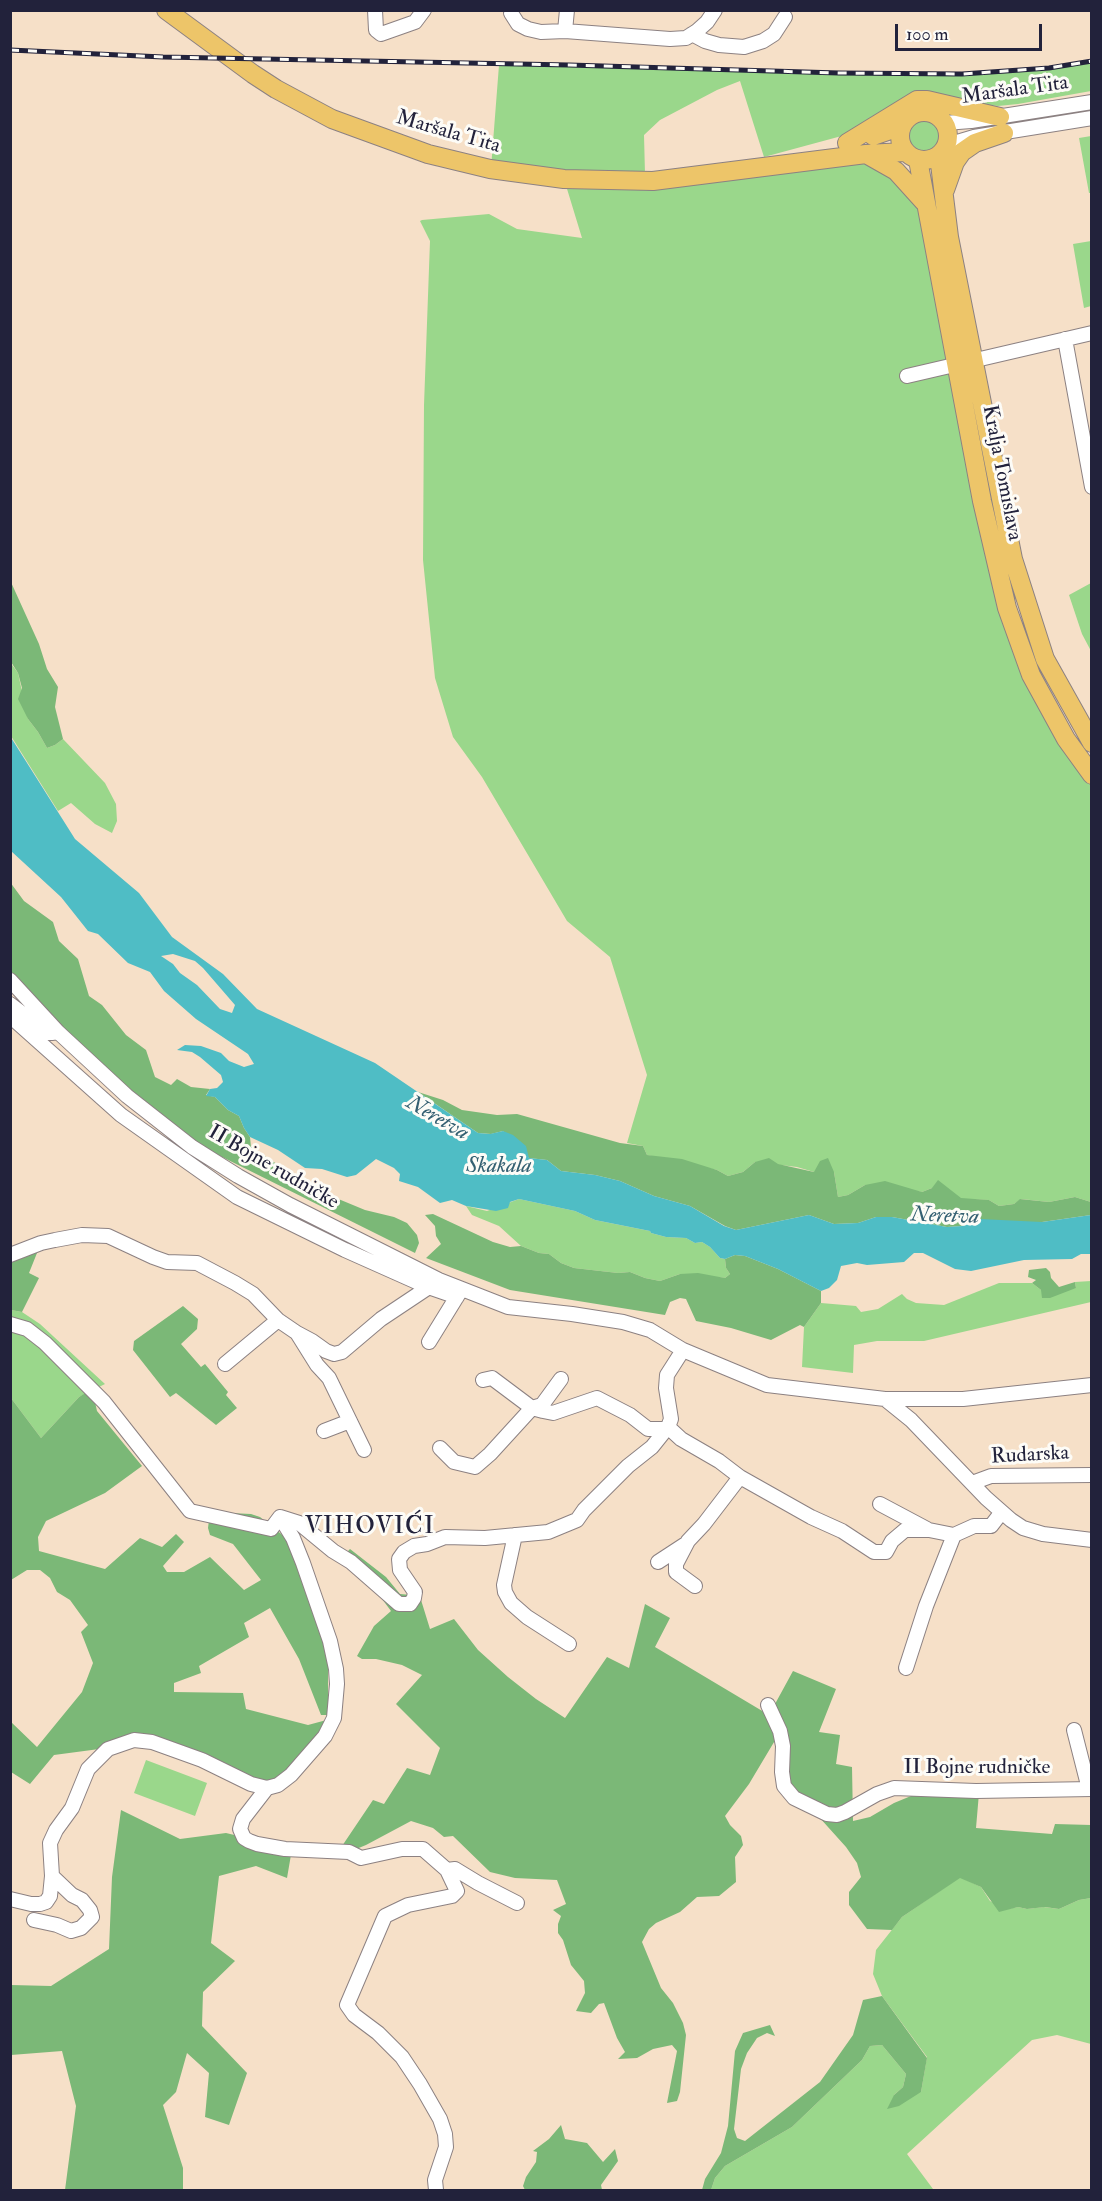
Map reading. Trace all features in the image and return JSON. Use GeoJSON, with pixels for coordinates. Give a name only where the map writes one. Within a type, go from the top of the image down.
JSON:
{"type":"FeatureCollection","features":[{"type":"Feature","properties":{"kind":"main road","name":"Maršala Tita"},"geometry":{"type":"LineString","coordinates":[[166,10],[253,74],[297,100],[356,129],[428,154],[490,170],[564,179],[653,181],[866,154],[912,156]]}},
{"type":"Feature","properties":{"kind":"main road"},"geometry":{"type":"LineString","coordinates":[[847,143],[917,100],[927,100],[1002,125]]}},
{"type":"Feature","properties":{"kind":"main road"},"geometry":{"type":"LineString","coordinates":[[919,112],[933,114],[945,123],[949,137],[943,150],[933,160],[912,156],[900,140],[902,126],[906,120],[919,112]]}},
{"type":"Feature","properties":{"kind":"main road"},"geometry":{"type":"LineString","coordinates":[[943,195],[955,162],[962,152],[1002,125]]}},
{"type":"Feature","properties":{"kind":"main road","name":"Maršala Tita"},"geometry":{"type":"LineString","coordinates":[[753,169],[902,126]]}},
{"type":"Feature","properties":{"kind":"main road","name":"Kralja Tomislava"},"geometry":{"type":"LineString","coordinates":[[943,150],[943,195],[982,501],[1007,608],[1031,675],[1061,731],[1092,775]]}},
{"type":"Feature","properties":{"kind":"main road"},"geometry":{"type":"LineString","coordinates":[[866,154],[896,171],[926,204]]}},
{"type":"Feature","properties":{"kind":"main road","name":"Kralja Tomislava"},"geometry":{"type":"LineString","coordinates":[[912,156],[926,204],[1013,559],[1031,619],[1045,659],[1092,743]]}},
{"type":"Feature","properties":{"kind":"street"},"geometry":{"type":"LineString","coordinates":[[375,10],[376,30],[381,34],[415,22],[424,10]]}},
{"type":"Feature","properties":{"kind":"street"},"geometry":{"type":"LineString","coordinates":[[512,10],[511,13],[518,24],[542,32],[565,31],[670,39],[686,38],[707,22],[715,10]]}},
{"type":"Feature","properties":{"kind":"street"},"geometry":{"type":"LineString","coordinates":[[565,31],[567,10]]}},
{"type":"Feature","properties":{"kind":"street"},"geometry":{"type":"LineString","coordinates":[[692,34],[719,45],[744,47],[763,41],[774,34],[785,17]]}},
{"type":"Feature","properties":{"kind":"street","name":"Maršala Tita"},"geometry":{"type":"LineString","coordinates":[[943,150],[1002,125],[1092,102]]}},
{"type":"Feature","properties":{"kind":"street","name":"Maršala Tita"},"geometry":{"type":"LineString","coordinates":[[945,123],[1002,125],[1092,118]]}},
{"type":"Feature","properties":{"kind":"street"},"geometry":{"type":"LineString","coordinates":[[908,376],[1092,333]]}},
{"type":"Feature","properties":{"kind":"street"},"geometry":{"type":"LineString","coordinates":[[1065,339],[1092,487]]}},
{"type":"Feature","properties":{"kind":"street","name":"II Bojne rudničke"},"geometry":{"type":"LineString","coordinates":[[10,980],[58,1032],[127,1096],[173,1132],[238,1176],[434,1283]]}},
{"type":"Feature","properties":{"kind":"street","name":"II Bojne rudničke"},"geometry":{"type":"LineString","coordinates":[[10,1004],[48,1033],[58,1032]]}},
{"type":"Feature","properties":{"kind":"street","name":"II Bojne rudničke"},"geometry":{"type":"LineString","coordinates":[[10,1016],[120,1115],[237,1197],[345,1250],[460,1292],[508,1307],[624,1322],[650,1330],[683,1350],[767,1385],[885,1399],[963,1400],[1092,1385]]}},
{"type":"Feature","properties":{"kind":"street"},"geometry":{"type":"LineString","coordinates":[[86,1084],[100,1071]]}},
{"type":"Feature","properties":{"kind":"street"},"geometry":{"type":"LineString","coordinates":[[10,1255],[55,1240],[82,1235],[108,1236],[167,1262],[197,1263],[253,1294],[278,1320],[297,1334],[334,1354],[342,1352],[381,1318],[434,1283]]}},
{"type":"Feature","properties":{"kind":"street"},"geometry":{"type":"LineString","coordinates":[[429,1342],[460,1292]]}},
{"type":"Feature","properties":{"kind":"street"},"geometry":{"type":"LineString","coordinates":[[225,1364],[278,1320]]}},
{"type":"Feature","properties":{"kind":"street"},"geometry":{"type":"LineString","coordinates":[[10,1324],[27,1329],[45,1343],[104,1402],[190,1511],[272,1529],[280,1517]]}},
{"type":"Feature","properties":{"kind":"street"},"geometry":{"type":"LineString","coordinates":[[297,1334],[317,1365],[329,1378],[364,1450]]}},
{"type":"Feature","properties":{"kind":"street"},"geometry":{"type":"LineString","coordinates":[[280,1517],[299,1523],[399,1604],[410,1604],[415,1593],[400,1570],[399,1559],[404,1552],[414,1546],[445,1537],[515,1536],[548,1532],[577,1520],[628,1466],[652,1447],[667,1428],[671,1419],[666,1388],[667,1375],[683,1350]]}},
{"type":"Feature","properties":{"kind":"street"},"geometry":{"type":"LineString","coordinates":[[483,1380],[492,1378],[532,1408],[553,1413],[597,1398],[623,1411],[648,1429],[667,1428],[741,1477],[811,1517],[842,1531],[874,1552],[886,1552],[892,1541],[905,1530],[929,1530],[954,1535],[974,1526],[991,1526],[1001,1513]]}},
{"type":"Feature","properties":{"kind":"street"},"geometry":{"type":"LineString","coordinates":[[440,1448],[454,1462],[475,1467],[490,1455],[532,1408],[542,1405],[561,1379]]}},
{"type":"Feature","properties":{"kind":"street"},"geometry":{"type":"LineString","coordinates":[[885,1399],[912,1420],[1001,1513],[1023,1528],[1043,1534],[1092,1540]]}},
{"type":"Feature","properties":{"kind":"street"},"geometry":{"type":"LineString","coordinates":[[324,1431],[350,1421]]}},
{"type":"Feature","properties":{"kind":"street","name":"Rudarska"},"geometry":{"type":"LineString","coordinates":[[972,1483],[991,1476],[1092,1475]]}},
{"type":"Feature","properties":{"kind":"street"},"geometry":{"type":"LineString","coordinates":[[658,1562],[688,1541],[741,1477]]}},
{"type":"Feature","properties":{"kind":"street"},"geometry":{"type":"LineString","coordinates":[[880,1504],[929,1530]]}},
{"type":"Feature","properties":{"kind":"street"},"geometry":{"type":"LineString","coordinates":[[10,1899],[31,1904],[46,1902],[50,1896],[52,1876],[50,1843],[56,1830],[72,1808],[88,1769],[108,1749],[134,1740],[152,1742],[202,1760],[252,1784],[267,1788],[278,1785],[291,1775],[325,1736],[334,1718],[337,1684],[330,1641],[293,1538],[280,1517]]}},
{"type":"Feature","properties":{"kind":"street"},"geometry":{"type":"LineString","coordinates":[[906,1668],[926,1606],[954,1535]]}},
{"type":"Feature","properties":{"kind":"street"},"geometry":{"type":"LineString","coordinates":[[515,1536],[504,1585],[505,1592],[512,1603],[527,1617],[569,1644]]}},
{"type":"Feature","properties":{"kind":"street"},"geometry":{"type":"LineString","coordinates":[[688,1541],[675,1564],[676,1572],[695,1586]]}},
{"type":"Feature","properties":{"kind":"street","name":"II Bojne rudničke"},"geometry":{"type":"LineString","coordinates":[[768,1705],[780,1731],[784,1786],[794,1798],[827,1814],[837,1815],[894,1788],[976,1791],[1090,1789],[1074,1730]]}},
{"type":"Feature","properties":{"kind":"street"},"geometry":{"type":"LineString","coordinates":[[267,1788],[243,1819],[240,1829],[244,1838],[249,1841],[257,1845],[285,1849],[349,1852],[361,1858],[402,1849],[423,1849],[447,1870],[457,1891],[452,1896],[408,1905],[385,1916],[347,2005],[354,2015],[378,2033],[402,2057],[440,2120],[445,2134],[446,2147],[435,2180],[436,2190]]}},
{"type":"Feature","properties":{"kind":"street"},"geometry":{"type":"LineString","coordinates":[[447,1870],[455,1869],[517,1904]]}},
{"type":"Feature","properties":{"kind":"street"},"geometry":{"type":"LineString","coordinates":[[34,1920],[71,1931],[81,1928],[92,1917],[90,1910],[82,1900],[72,1895],[52,1876]]}},
{"type":"Feature","properties":{"kind":"green space"},"geometry":{"type":"Polygon","coordinates":[[[1091,63],[1091,91],[998,106],[962,102],[928,94],[849,134],[764,157],[740,81],[717,90],[660,120],[644,135],[645,174],[491,168],[499,65],[897,75],[1048,70],[1091,63]]]}},
{"type":"Feature","properties":{"kind":"green space"},"geometry":{"type":"Polygon","coordinates":[[[924,114],[940,120],[946,136],[940,152],[924,158],[908,152],[902,136],[908,120],[924,114]]]}},
{"type":"Feature","properties":{"kind":"green space"},"geometry":{"type":"Polygon","coordinates":[[[1091,136],[1092,193],[1089,193],[1079,138],[1091,136]]]}},
{"type":"Feature","properties":{"kind":"green space"},"geometry":{"type":"Polygon","coordinates":[[[866,154],[917,193],[1031,675],[1091,775],[1091,1202],[1075,1197],[1049,1202],[1021,1199],[1014,1204],[999,1206],[989,1200],[961,1199],[932,1188],[922,1192],[865,1185],[848,1195],[838,1197],[834,1172],[814,1172],[797,1167],[755,1162],[743,1172],[728,1176],[717,1170],[647,1155],[643,1146],[627,1143],[647,1075],[610,957],[567,921],[482,777],[453,737],[435,678],[423,560],[424,405],[430,241],[420,221],[489,214],[517,229],[582,238],[564,179],[866,154]]]}},
{"type":"Feature","properties":{"kind":"green space"},"geometry":{"type":"Polygon","coordinates":[[[1091,241],[1091,306],[1084,308],[1073,244],[1091,241]]]}},
{"type":"Feature","properties":{"kind":"green space"},"geometry":{"type":"Polygon","coordinates":[[[10,580],[39,644],[47,669],[58,687],[55,707],[63,739],[47,748],[18,699],[22,688],[18,673],[11,662],[10,580]]]}},
{"type":"Feature","properties":{"kind":"green space"},"geometry":{"type":"Polygon","coordinates":[[[1091,583],[1091,651],[1082,634],[1069,595],[1091,583]]]}},
{"type":"Feature","properties":{"kind":"green space"},"geometry":{"type":"Polygon","coordinates":[[[10,662],[18,673],[28,719],[47,748],[63,739],[105,783],[116,804],[117,821],[112,833],[95,824],[71,803],[58,811],[11,736],[10,662]]]}},
{"type":"Feature","properties":{"kind":"green space"},"geometry":{"type":"Polygon","coordinates":[[[10,882],[24,901],[53,922],[59,941],[78,959],[89,996],[102,1005],[126,1035],[146,1050],[155,1077],[171,1085],[177,1079],[191,1087],[210,1089],[206,1095],[215,1097],[228,1110],[239,1116],[250,1137],[251,1147],[307,1184],[365,1210],[394,1217],[407,1223],[417,1235],[419,1243],[415,1253],[196,1144],[127,1096],[11,976],[10,882]]]}},
{"type":"Feature","properties":{"kind":"green space"},"geometry":{"type":"Polygon","coordinates":[[[418,1092],[443,1100],[462,1110],[497,1115],[517,1114],[620,1143],[643,1146],[647,1155],[682,1159],[717,1170],[728,1176],[743,1172],[755,1162],[769,1158],[778,1164],[814,1172],[820,1161],[828,1158],[834,1172],[838,1197],[848,1195],[865,1185],[885,1181],[922,1192],[932,1188],[938,1180],[961,1198],[989,1200],[999,1206],[1014,1204],[1020,1199],[1049,1202],[1075,1197],[1091,1202],[1091,1215],[1042,1222],[970,1223],[947,1227],[892,1217],[876,1217],[858,1223],[834,1224],[809,1215],[736,1230],[690,1206],[654,1196],[620,1181],[561,1171],[547,1160],[529,1158],[503,1131],[491,1134],[478,1133],[418,1092]]]}},
{"type":"Feature","properties":{"kind":"green space"},"geometry":{"type":"Polygon","coordinates":[[[519,1199],[575,1211],[595,1220],[650,1231],[666,1237],[686,1238],[695,1243],[702,1242],[720,1258],[725,1259],[726,1268],[730,1274],[725,1278],[680,1274],[660,1281],[630,1272],[618,1273],[574,1268],[561,1263],[549,1254],[521,1246],[499,1226],[472,1215],[466,1206],[487,1211],[519,1199]]]}},
{"type":"Feature","properties":{"kind":"green space"},"geometry":{"type":"Polygon","coordinates":[[[433,1214],[493,1242],[510,1247],[521,1246],[549,1254],[561,1263],[574,1268],[618,1273],[630,1272],[660,1281],[680,1274],[698,1273],[725,1278],[730,1274],[726,1268],[725,1259],[735,1255],[745,1256],[778,1269],[821,1291],[821,1303],[804,1327],[800,1325],[771,1340],[731,1328],[696,1321],[686,1299],[680,1298],[670,1302],[665,1315],[510,1290],[426,1258],[441,1244],[436,1236],[435,1226],[425,1215],[433,1214]]]}},
{"type":"Feature","properties":{"kind":"green space"},"geometry":{"type":"Polygon","coordinates":[[[41,1243],[29,1273],[39,1278],[22,1312],[11,1310],[11,1255],[41,1243]]]}},
{"type":"Feature","properties":{"kind":"green space"},"geometry":{"type":"Polygon","coordinates":[[[1046,1268],[1059,1287],[1075,1282],[1076,1288],[1050,1298],[1042,1298],[1041,1290],[1032,1283],[1036,1280],[1028,1277],[1029,1270],[1046,1268]]]}},
{"type":"Feature","properties":{"kind":"green space"},"geometry":{"type":"Polygon","coordinates":[[[1091,1281],[1091,1302],[924,1341],[877,1341],[854,1345],[853,1373],[802,1367],[804,1327],[821,1303],[856,1306],[861,1312],[878,1309],[902,1294],[916,1303],[944,1305],[999,1283],[1032,1283],[1041,1290],[1076,1288],[1075,1282],[1091,1281]]]}},
{"type":"Feature","properties":{"kind":"green space"},"geometry":{"type":"Polygon","coordinates":[[[183,1306],[198,1319],[197,1329],[181,1344],[201,1367],[205,1364],[228,1392],[226,1395],[237,1408],[216,1425],[176,1393],[170,1397],[133,1350],[134,1341],[183,1306]]]}},
{"type":"Feature","properties":{"kind":"green space"},"geometry":{"type":"Polygon","coordinates":[[[11,1310],[22,1312],[40,1324],[105,1384],[79,1397],[41,1438],[11,1398],[11,1310]]]}},
{"type":"Feature","properties":{"kind":"green space"},"geometry":{"type":"Polygon","coordinates":[[[92,1389],[97,1411],[142,1466],[105,1493],[46,1521],[38,1537],[39,1551],[105,1569],[140,1538],[162,1547],[176,1534],[184,1542],[163,1566],[167,1572],[184,1572],[210,1557],[244,1590],[261,1580],[233,1544],[210,1535],[208,1528],[210,1512],[251,1514],[260,1517],[285,1537],[315,1585],[328,1662],[328,1715],[321,1715],[299,1659],[270,1608],[244,1623],[249,1637],[199,1666],[201,1673],[174,1683],[174,1692],[243,1693],[246,1709],[308,1725],[334,1718],[321,1741],[270,1787],[152,1742],[54,1755],[30,1784],[11,1772],[10,1721],[37,1747],[82,1692],[93,1663],[81,1632],[88,1625],[70,1600],[57,1592],[50,1578],[40,1570],[27,1570],[11,1580],[11,1398],[41,1438],[79,1397],[92,1389]]]}},
{"type":"Feature","properties":{"kind":"green space"},"geometry":{"type":"Polygon","coordinates":[[[350,1549],[386,1577],[400,1594],[411,1595],[417,1587],[430,1629],[454,1619],[478,1650],[508,1677],[565,1718],[607,1657],[629,1668],[645,1604],[670,1618],[655,1647],[769,1715],[793,1671],[836,1689],[819,1732],[840,1735],[836,1764],[852,1767],[853,1821],[870,1817],[911,1796],[930,1793],[979,1793],[976,1828],[1052,1834],[1055,1824],[1091,1825],[1091,1898],[1079,1900],[1059,1909],[1018,1907],[999,1912],[981,1887],[960,1878],[902,1917],[892,1930],[867,1929],[849,1905],[849,1892],[861,1877],[857,1863],[846,1847],[810,1807],[794,1798],[780,1732],[749,1784],[725,1816],[741,1836],[743,1845],[735,1857],[736,1882],[719,1896],[697,1897],[680,1912],[656,1923],[649,1929],[642,1942],[661,1988],[673,2003],[686,2035],[680,2092],[677,2101],[667,2103],[677,2051],[672,2045],[653,2049],[637,2058],[618,2059],[625,2052],[617,2038],[604,2003],[599,2004],[591,2013],[576,2011],[585,1993],[584,1981],[571,1965],[563,1940],[558,1933],[561,1916],[553,1910],[566,1904],[557,1880],[515,1878],[490,1872],[453,1836],[444,1837],[433,1828],[411,1821],[366,1845],[349,1852],[338,1852],[373,1800],[384,1804],[407,1768],[430,1775],[440,1748],[396,1704],[422,1675],[402,1665],[376,1659],[362,1659],[357,1656],[374,1626],[391,1611],[347,1552],[350,1549]]]}},
{"type":"Feature","properties":{"kind":"green space"},"geometry":{"type":"Polygon","coordinates":[[[146,1760],[207,1783],[195,1816],[134,1793],[146,1760]]]}},
{"type":"Feature","properties":{"kind":"green space"},"geometry":{"type":"Polygon","coordinates":[[[121,1810],[180,1839],[226,1833],[292,1849],[287,1878],[256,1866],[219,1876],[211,1943],[235,1961],[203,1992],[202,2026],[247,2073],[229,2125],[205,2117],[209,2073],[187,2053],[176,2092],[163,2105],[183,2168],[183,2190],[65,2190],[76,2106],[62,2051],[11,2055],[11,1985],[51,1986],[109,1949],[112,1877],[121,1810]]]}},
{"type":"Feature","properties":{"kind":"green space"},"geometry":{"type":"Polygon","coordinates":[[[960,1877],[981,1887],[990,1901],[1007,1909],[1044,1907],[1059,1909],[1079,1900],[1091,1898],[1091,2044],[1057,2035],[1032,2040],[965,2101],[907,2154],[933,2189],[931,2190],[711,2190],[715,2178],[725,2166],[792,2127],[862,2060],[870,2046],[882,2045],[906,2074],[903,2087],[894,2095],[921,2092],[927,2057],[882,1996],[873,1974],[876,1950],[902,1917],[960,1877]]]}},
{"type":"Feature","properties":{"kind":"green space"},"geometry":{"type":"Polygon","coordinates":[[[882,1996],[927,2058],[921,2092],[899,2106],[887,2109],[894,2095],[903,2087],[906,2074],[882,2045],[870,2046],[862,2060],[792,2127],[725,2166],[715,2178],[711,2190],[702,2190],[705,2179],[721,2153],[728,2126],[735,2051],[743,2033],[770,2025],[775,2036],[767,2033],[757,2038],[747,2053],[741,2069],[734,2129],[737,2138],[745,2141],[820,2082],[853,2035],[863,2000],[882,1996]]]}},
{"type":"Feature","properties":{"kind":"green space"},"geometry":{"type":"Polygon","coordinates":[[[561,2125],[565,2139],[587,2143],[603,2162],[615,2149],[618,2161],[601,2185],[602,2190],[525,2190],[523,2186],[526,2177],[536,2162],[537,2152],[533,2151],[549,2139],[561,2125]]]}},
{"type":"Feature","properties":{"kind":"water"},"geometry":{"type":"Polygon","coordinates":[[[10,736],[75,839],[139,893],[172,937],[223,974],[257,1009],[375,1063],[478,1133],[490,1134],[503,1131],[513,1135],[526,1146],[529,1158],[547,1160],[561,1171],[620,1181],[654,1196],[690,1206],[724,1226],[736,1230],[809,1215],[834,1224],[858,1223],[876,1217],[892,1217],[947,1227],[962,1226],[980,1219],[1042,1222],[1091,1215],[1091,1254],[1081,1254],[1072,1259],[1024,1260],[971,1271],[955,1269],[923,1253],[914,1253],[904,1262],[867,1265],[857,1263],[841,1266],[837,1280],[829,1288],[821,1291],[778,1269],[745,1256],[720,1258],[702,1242],[695,1243],[686,1238],[666,1237],[650,1231],[595,1220],[575,1211],[519,1199],[510,1202],[508,1208],[496,1211],[466,1206],[452,1200],[440,1203],[418,1187],[399,1181],[400,1174],[394,1168],[376,1159],[356,1175],[347,1177],[322,1169],[305,1168],[278,1150],[250,1137],[239,1116],[228,1110],[215,1097],[206,1096],[210,1089],[217,1088],[223,1082],[221,1075],[192,1052],[177,1050],[185,1045],[201,1046],[221,1053],[229,1061],[244,1067],[254,1064],[248,1054],[196,1019],[164,991],[150,972],[128,963],[98,934],[88,931],[61,897],[11,851],[10,736]],[[173,954],[161,956],[197,985],[220,1009],[232,1013],[235,1005],[195,961],[173,954]]]}},
{"type":"Feature","properties":{"kind":"railway"},"geometry":{"type":"LineString","coordinates":[[10,50],[163,57],[839,73],[962,74],[1049,68],[1092,61]]}},
{"type":"Feature","properties":{"kind":"district","name":"VIHOVIĆI"},"geometry":{"type":"Point","coordinates":[370,1528]}},
{"type":"Feature","properties":{"kind":"water label","name":"Neretva"},"geometry":{"type":"Point","coordinates":[437,1119]}},
{"type":"Feature","properties":{"kind":"water label","name":"Skakala"},"geometry":{"type":"Point","coordinates":[499,1167]}},
{"type":"Feature","properties":{"kind":"water label","name":"Neretva"},"geometry":{"type":"Point","coordinates":[945,1217]}}]}
